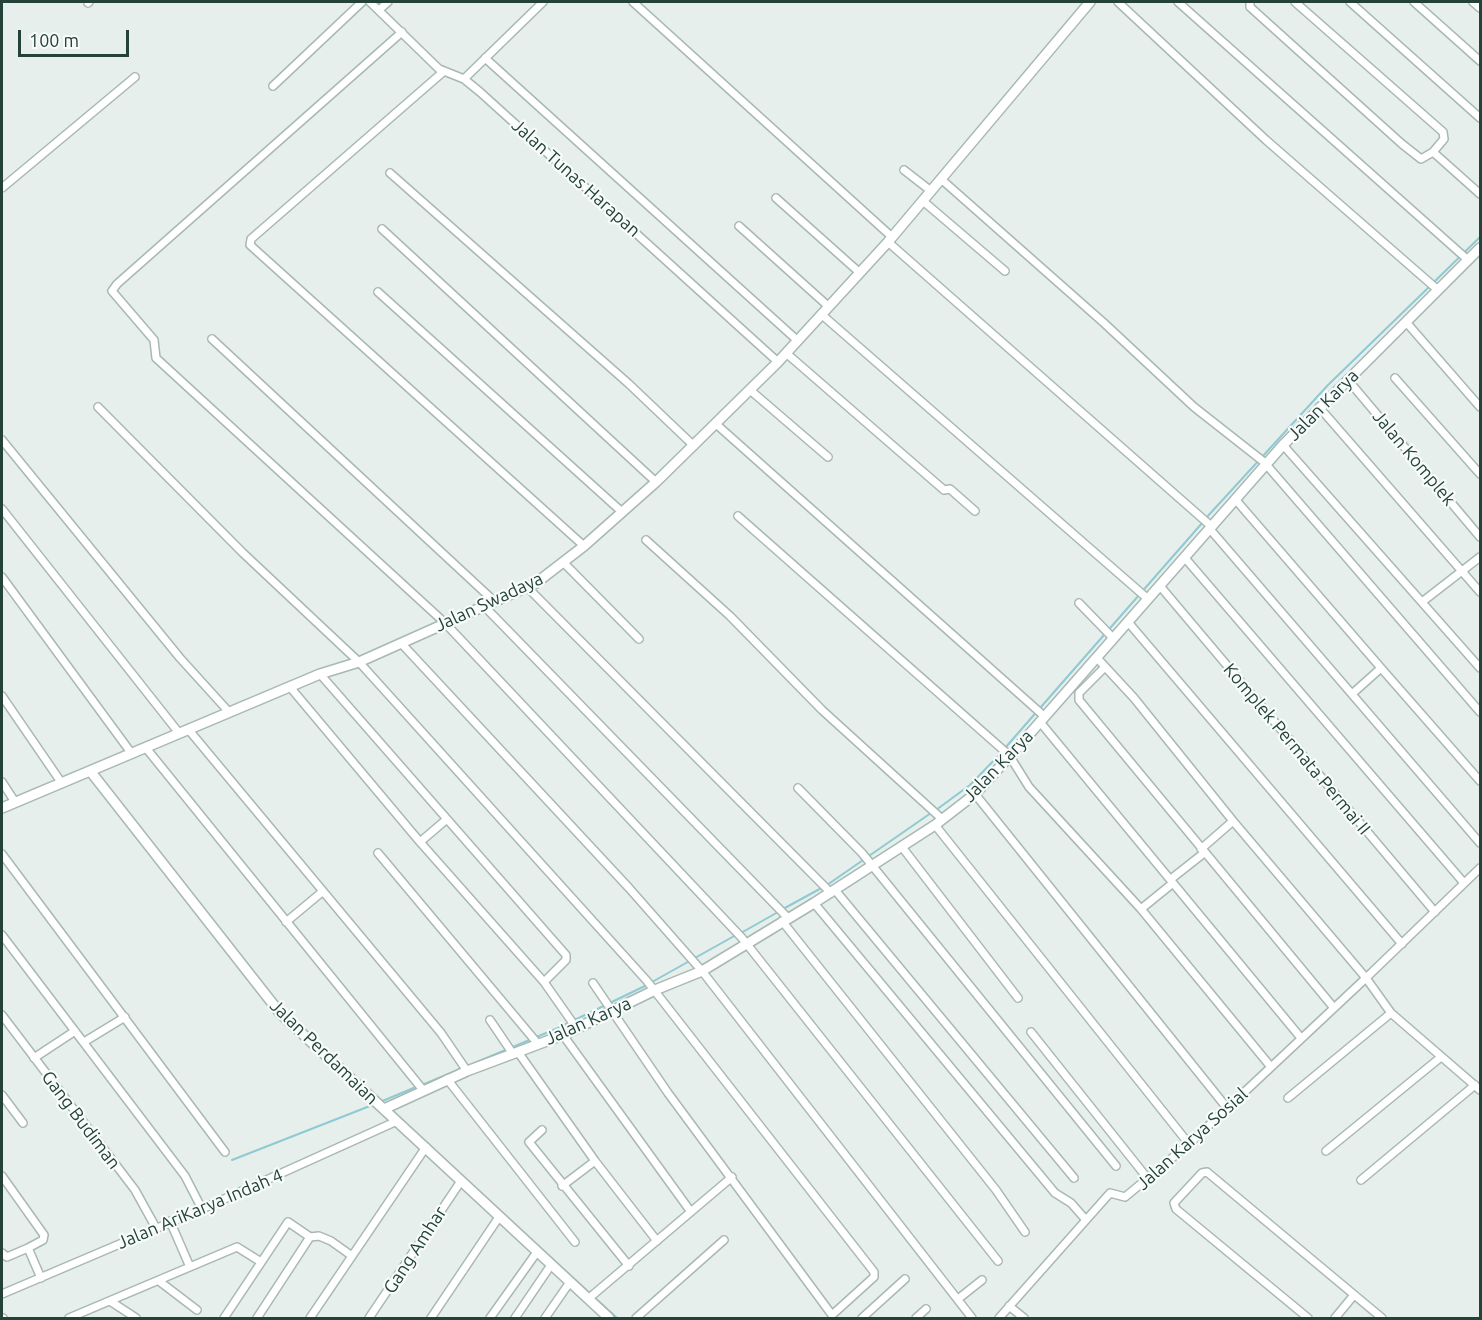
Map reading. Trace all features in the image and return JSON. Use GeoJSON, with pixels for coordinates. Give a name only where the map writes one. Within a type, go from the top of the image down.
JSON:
{"type":"FeatureCollection","features":[{"type":"Feature","properties":{"kind":"street"},"geometry":{"type":"LineString","coordinates":[[273,86],[362,2]]}},
{"type":"Feature","properties":{"kind":"street","name":"Jalan Tunas Harapan"},"geometry":{"type":"LineString","coordinates":[[370,2],[443,72],[464,79],[778,362]]}},
{"type":"Feature","properties":{"kind":"street"},"geometry":{"type":"LineString","coordinates":[[379,10],[388,2]]}},
{"type":"Feature","properties":{"kind":"street"},"geometry":{"type":"LineString","coordinates":[[464,79],[543,2]]}},
{"type":"Feature","properties":{"kind":"street"},"geometry":{"type":"LineString","coordinates":[[633,2],[890,239],[1197,514],[1480,843]]}},
{"type":"Feature","properties":{"kind":"street","name":"Jalan Swadaya"},"geometry":{"type":"LineString","coordinates":[[91,772],[320,674],[358,662],[490,604],[527,587],[564,563],[657,482],[798,341],[890,239],[1090,2]]}},
{"type":"Feature","properties":{"kind":"street"},"geometry":{"type":"LineString","coordinates":[[1118,2],[1266,140],[1436,288]]}},
{"type":"Feature","properties":{"kind":"street"},"geometry":{"type":"LineString","coordinates":[[1178,2],[1465,257]]}},
{"type":"Feature","properties":{"kind":"street"},"geometry":{"type":"LineString","coordinates":[[1250,2],[1250,7],[1402,144],[1421,159],[1433,152],[1444,139],[1443,132],[1295,2]]}},
{"type":"Feature","properties":{"kind":"street"},"geometry":{"type":"LineString","coordinates":[[1350,2],[1480,118]]}},
{"type":"Feature","properties":{"kind":"street"},"geometry":{"type":"LineString","coordinates":[[1414,2],[1480,61]]}},
{"type":"Feature","properties":{"kind":"street"},"geometry":{"type":"LineString","coordinates":[[1473,2],[1480,8]]}},
{"type":"Feature","properties":{"kind":"street"},"geometry":{"type":"LineString","coordinates":[[402,32],[252,162],[111,290],[154,340],[156,358],[445,623],[745,941],[998,1261]]}},
{"type":"Feature","properties":{"kind":"street"},"geometry":{"type":"LineString","coordinates":[[486,58],[798,341]]}},
{"type":"Feature","properties":{"kind":"street"},"geometry":{"type":"LineString","coordinates":[[443,72],[251,239],[250,245],[584,546]]}},
{"type":"Feature","properties":{"kind":"street"},"geometry":{"type":"LineString","coordinates":[[2,188],[135,77]]}},
{"type":"Feature","properties":{"kind":"street"},"geometry":{"type":"LineString","coordinates":[[1433,152],[1480,194]]}},
{"type":"Feature","properties":{"kind":"street"},"geometry":{"type":"LineString","coordinates":[[904,170],[931,191]]}},
{"type":"Feature","properties":{"kind":"street"},"geometry":{"type":"LineString","coordinates":[[390,174],[629,384],[694,446]]}},
{"type":"Feature","properties":{"kind":"street"},"geometry":{"type":"LineString","coordinates":[[941,179],[1104,322],[1194,407],[1264,463],[1480,712]]}},
{"type":"Feature","properties":{"kind":"street"},"geometry":{"type":"LineString","coordinates":[[776,198],[860,273]]}},
{"type":"Feature","properties":{"kind":"street"},"geometry":{"type":"LineString","coordinates":[[922,201],[1005,271]]}},
{"type":"Feature","properties":{"kind":"street"},"geometry":{"type":"LineString","coordinates":[[739,226],[825,310],[1146,598]]}},
{"type":"Feature","properties":{"kind":"street"},"geometry":{"type":"LineString","coordinates":[[382,230],[657,482]]}},
{"type":"Feature","properties":{"kind":"street","name":"Jalan Karya"},"geometry":{"type":"LineString","coordinates":[[386,1108],[421,1086],[447,1079],[465,1067],[515,1053],[536,1040],[563,1035],[610,1006],[651,986],[700,968],[814,903],[870,863],[902,847],[975,794],[1006,752],[1097,657],[1146,598],[1185,558],[1209,526],[1235,499],[1264,463],[1406,322],[1465,257],[1480,248]]}},
{"type":"Feature","properties":{"kind":"street"},"geometry":{"type":"LineString","coordinates":[[378,292],[622,512]]}},
{"type":"Feature","properties":{"kind":"street"},"geometry":{"type":"LineString","coordinates":[[1406,322],[1480,407]]}},
{"type":"Feature","properties":{"kind":"street"},"geometry":{"type":"LineString","coordinates":[[212,339],[490,604],[775,905],[990,1182],[1025,1232]]}},
{"type":"Feature","properties":{"kind":"street"},"geometry":{"type":"LineString","coordinates":[[786,353],[912,464],[944,490],[952,490],[975,511]]}},
{"type":"Feature","properties":{"kind":"street"},"geometry":{"type":"LineString","coordinates":[[1395,378],[1480,474]]}},
{"type":"Feature","properties":{"kind":"street","name":"Jalan Komplek"},"geometry":{"type":"LineString","coordinates":[[1348,380],[1480,537]]}},
{"type":"Feature","properties":{"kind":"street"},"geometry":{"type":"LineString","coordinates":[[750,390],[828,457]]}},
{"type":"Feature","properties":{"kind":"street"},"geometry":{"type":"LineString","coordinates":[[98,407],[243,553],[358,662],[651,986],[874,1272],[874,1277],[834,1317],[668,1093],[593,983]]}},
{"type":"Feature","properties":{"kind":"street"},"geometry":{"type":"LineString","coordinates":[[1319,407],[1480,592]]}},
{"type":"Feature","properties":{"kind":"street"},"geometry":{"type":"LineString","coordinates":[[716,424],[912,600],[1035,706],[1172,881],[1301,1038]]}},
{"type":"Feature","properties":{"kind":"street"},"geometry":{"type":"LineString","coordinates":[[2,440],[180,658],[229,712]]}},
{"type":"Feature","properties":{"kind":"street"},"geometry":{"type":"LineString","coordinates":[[1283,445],[1480,668]]}},
{"type":"Feature","properties":{"kind":"street"},"geometry":{"type":"LineString","coordinates":[[1235,499],[1480,781]]}},
{"type":"Feature","properties":{"kind":"street"},"geometry":{"type":"LineString","coordinates":[[2,509],[183,731],[322,892],[465,1067]]}},
{"type":"Feature","properties":{"kind":"street"},"geometry":{"type":"LineString","coordinates":[[738,516],[1006,752],[1029,787],[1142,909],[1271,1067]]}},
{"type":"Feature","properties":{"kind":"street"},"geometry":{"type":"LineString","coordinates":[[646,540],[730,616],[822,710],[939,820],[1189,1144]]}},
{"type":"Feature","properties":{"kind":"street"},"geometry":{"type":"LineString","coordinates":[[1422,602],[1480,557]]}},
{"type":"Feature","properties":{"kind":"street"},"geometry":{"type":"LineString","coordinates":[[1185,558],[1464,884]]}},
{"type":"Feature","properties":{"kind":"street"},"geometry":{"type":"LineString","coordinates":[[564,563],[639,639]]}},
{"type":"Feature","properties":{"kind":"street"},"geometry":{"type":"LineString","coordinates":[[2,578],[132,754]]}},
{"type":"Feature","properties":{"kind":"street","name":"Komplek Permata Permai II"},"geometry":{"type":"LineString","coordinates":[[1160,586],[1434,912]]}},
{"type":"Feature","properties":{"kind":"street"},"geometry":{"type":"LineString","coordinates":[[527,587],[831,890],[1074,1178]]}},
{"type":"Feature","properties":{"kind":"street"},"geometry":{"type":"LineString","coordinates":[[1079,603],[1112,637]]}},
{"type":"Feature","properties":{"kind":"street"},"geometry":{"type":"LineString","coordinates":[[1128,622],[1402,944]]}},
{"type":"Feature","properties":{"kind":"street"},"geometry":{"type":"LineString","coordinates":[[401,643],[629,888],[700,968],[958,1299],[968,1317]]}},
{"type":"Feature","properties":{"kind":"street"},"geometry":{"type":"LineString","coordinates":[[1097,657],[1134,698],[1233,821],[1366,978],[1391,1013],[1478,1088],[1361,1180]]}},
{"type":"Feature","properties":{"kind":"street"},"geometry":{"type":"LineString","coordinates":[[1105,666],[1079,693],[1078,700],[1334,1008]]}},
{"type":"Feature","properties":{"kind":"street"},"geometry":{"type":"LineString","coordinates":[[1352,694],[1381,668]]}},
{"type":"Feature","properties":{"kind":"street"},"geometry":{"type":"LineString","coordinates":[[320,674],[566,955],[566,960],[544,982]]}},
{"type":"Feature","properties":{"kind":"street"},"geometry":{"type":"LineString","coordinates":[[290,687],[420,842],[544,982],[576,1027]]}},
{"type":"Feature","properties":{"kind":"street"},"geometry":{"type":"LineString","coordinates":[[2,696],[61,782]]}},
{"type":"Feature","properties":{"kind":"street"},"geometry":{"type":"LineString","coordinates":[[146,748],[421,1086]]}},
{"type":"Feature","properties":{"kind":"street"},"geometry":{"type":"LineString","coordinates":[[2,808],[61,782],[91,772]]}},
{"type":"Feature","properties":{"kind":"street","name":"Jalan Perdamaian"},"geometry":{"type":"LineString","coordinates":[[91,772],[270,1002],[310,1043],[375,1101],[386,1108],[460,1181],[609,1318]]}},
{"type":"Feature","properties":{"kind":"street"},"geometry":{"type":"LineString","coordinates":[[2,782],[15,802]]}},
{"type":"Feature","properties":{"kind":"street"},"geometry":{"type":"LineString","coordinates":[[798,789],[862,853],[1116,1166]]}},
{"type":"Feature","properties":{"kind":"street"},"geometry":{"type":"LineString","coordinates":[[975,794],[1227,1108]]}},
{"type":"Feature","properties":{"kind":"street"},"geometry":{"type":"LineString","coordinates":[[420,842],[447,819]]}},
{"type":"Feature","properties":{"kind":"street"},"geometry":{"type":"LineString","coordinates":[[1142,909],[1233,821]]}},
{"type":"Feature","properties":{"kind":"street"},"geometry":{"type":"LineString","coordinates":[[902,847],[1018,998]]}},
{"type":"Feature","properties":{"kind":"street"},"geometry":{"type":"LineString","coordinates":[[378,853],[536,1040]]}},
{"type":"Feature","properties":{"kind":"street"},"geometry":{"type":"LineString","coordinates":[[2,854],[225,1152]]}},
{"type":"Feature","properties":{"kind":"street","name":"Jalan Karya Sosial"},"geometry":{"type":"LineString","coordinates":[[999,1318],[1110,1193],[1125,1197],[1189,1144],[1480,868]]}},
{"type":"Feature","properties":{"kind":"street"},"geometry":{"type":"LineString","coordinates":[[286,922],[322,892]]}},
{"type":"Feature","properties":{"kind":"street"},"geometry":{"type":"LineString","coordinates":[[814,903],[1055,1193],[1071,1203],[1086,1220]]}},
{"type":"Feature","properties":{"kind":"street"},"geometry":{"type":"LineString","coordinates":[[2,935],[185,1176],[202,1209]]}},
{"type":"Feature","properties":{"kind":"street"},"geometry":{"type":"LineString","coordinates":[[1287,1098],[1391,1013]]}},
{"type":"Feature","properties":{"kind":"street","name":"Gang Budiman"},"geometry":{"type":"LineString","coordinates":[[2,1015],[135,1190],[156,1228]]}},
{"type":"Feature","properties":{"kind":"street"},"geometry":{"type":"LineString","coordinates":[[84,1042],[125,1017]]}},
{"type":"Feature","properties":{"kind":"street"},"geometry":{"type":"LineString","coordinates":[[490,1020],[657,1241]]}},
{"type":"Feature","properties":{"kind":"street"},"geometry":{"type":"LineString","coordinates":[[34,1058],[75,1031]]}},
{"type":"Feature","properties":{"kind":"street"},"geometry":{"type":"LineString","coordinates":[[1031,1032],[1148,1179]]}},
{"type":"Feature","properties":{"kind":"street"},"geometry":{"type":"LineString","coordinates":[[563,1035],[691,1212]]}},
{"type":"Feature","properties":{"kind":"street"},"geometry":{"type":"LineString","coordinates":[[1326,1151],[1441,1057]]}},
{"type":"Feature","properties":{"kind":"street"},"geometry":{"type":"LineString","coordinates":[[447,1079],[575,1242]]}},
{"type":"Feature","properties":{"kind":"street"},"geometry":{"type":"LineString","coordinates":[[2,1095],[23,1123]]}},
{"type":"Feature","properties":{"kind":"street","name":"Jalan AriKarya Indah 4"},"geometry":{"type":"LineString","coordinates":[[2,1294],[202,1209],[397,1121]]}},
{"type":"Feature","properties":{"kind":"street"},"geometry":{"type":"LineString","coordinates":[[542,1130],[528,1142],[629,1266]]}},
{"type":"Feature","properties":{"kind":"street"},"geometry":{"type":"LineString","coordinates":[[309,1318],[426,1148]]}},
{"type":"Feature","properties":{"kind":"street"},"geometry":{"type":"LineString","coordinates":[[562,1186],[595,1161]]}},
{"type":"Feature","properties":{"kind":"street"},"geometry":{"type":"LineString","coordinates":[[1308,1318],[1176,1209],[1174,1203],[1202,1173],[1207,1172],[1382,1318]]}},
{"type":"Feature","properties":{"kind":"street"},"geometry":{"type":"LineString","coordinates":[[2,1176],[44,1234],[43,1240],[28,1248],[7,1257],[2,1253]]}},
{"type":"Feature","properties":{"kind":"street"},"geometry":{"type":"LineString","coordinates":[[588,1299],[732,1177]]}},
{"type":"Feature","properties":{"kind":"street","name":"Gang Amhar"},"geometry":{"type":"LineString","coordinates":[[369,1318],[460,1181]]}},
{"type":"Feature","properties":{"kind":"street"},"geometry":{"type":"LineString","coordinates":[[431,1318],[499,1217]]}},
{"type":"Feature","properties":{"kind":"street"},"geometry":{"type":"LineString","coordinates":[[171,1221],[190,1267]]}},
{"type":"Feature","properties":{"kind":"street"},"geometry":{"type":"LineString","coordinates":[[224,1318],[288,1222],[310,1237],[324,1237],[352,1256]]}},
{"type":"Feature","properties":{"kind":"street"},"geometry":{"type":"LineString","coordinates":[[257,1318],[310,1237]]}},
{"type":"Feature","properties":{"kind":"street"},"geometry":{"type":"LineString","coordinates":[[636,1318],[724,1240]]}},
{"type":"Feature","properties":{"kind":"street"},"geometry":{"type":"LineString","coordinates":[[69,1318],[239,1247],[261,1262]]}},
{"type":"Feature","properties":{"kind":"street"},"geometry":{"type":"LineString","coordinates":[[28,1248],[41,1278]]}},
{"type":"Feature","properties":{"kind":"street"},"geometry":{"type":"LineString","coordinates":[[490,1318],[537,1252]]}},
{"type":"Feature","properties":{"kind":"street"},"geometry":{"type":"LineString","coordinates":[[515,1318],[551,1265]]}},
{"type":"Feature","properties":{"kind":"street"},"geometry":{"type":"LineString","coordinates":[[862,1318],[905,1279]]}},
{"type":"Feature","properties":{"kind":"street"},"geometry":{"type":"LineString","coordinates":[[958,1299],[982,1280]]}},
{"type":"Feature","properties":{"kind":"street"},"geometry":{"type":"LineString","coordinates":[[159,1281],[196,1310]]}},
{"type":"Feature","properties":{"kind":"street"},"geometry":{"type":"LineString","coordinates":[[545,1318],[570,1282]]}},
{"type":"Feature","properties":{"kind":"street"},"geometry":{"type":"LineString","coordinates":[[1335,1318],[1354,1295]]}},
{"type":"Feature","properties":{"kind":"street"},"geometry":{"type":"LineString","coordinates":[[110,1301],[136,1318]]}},
{"type":"Feature","properties":{"kind":"street"},"geometry":{"type":"LineString","coordinates":[[1009,1306],[1024,1318]]}},
{"type":"Feature","properties":{"kind":"street"},"geometry":{"type":"LineString","coordinates":[[916,1318],[926,1310]]}},
{"type":"Feature","properties":{"kind":"waterway"},"geometry":{"type":"LineString","coordinates":[[1433,283],[1480,237]]}},
{"type":"Feature","properties":{"kind":"waterway"},"geometry":{"type":"LineString","coordinates":[[1206,518],[1328,385],[1429,287]]}},
{"type":"Feature","properties":{"kind":"waterway"},"geometry":{"type":"LineString","coordinates":[[1005,748],[1203,522]]}},
{"type":"Feature","properties":{"kind":"waterway"},"geometry":{"type":"LineString","coordinates":[[936,810],[970,785],[1001,753]]}},
{"type":"Feature","properties":{"kind":"waterway"},"geometry":{"type":"LineString","coordinates":[[783,909],[827,885],[931,813]]}},
{"type":"Feature","properties":{"kind":"waterway"},"geometry":{"type":"LineString","coordinates":[[741,933],[778,912]]}},
{"type":"Feature","properties":{"kind":"waterway"},"geometry":{"type":"LineString","coordinates":[[652,982],[736,935]]}},
{"type":"Feature","properties":{"kind":"waterway"},"geometry":{"type":"LineString","coordinates":[[422,1085],[558,1028],[647,985]]}},
{"type":"Feature","properties":{"kind":"waterway"},"geometry":{"type":"LineString","coordinates":[[380,1102],[416,1087]]}},
{"type":"Feature","properties":{"kind":"waterway"},"geometry":{"type":"LineString","coordinates":[[232,1160],[375,1104]]}},
{"type":"Feature","properties":{"kind":"waterway"},"geometry":{"type":"LineString","coordinates":[[504,1215],[617,1318]]}}]}
